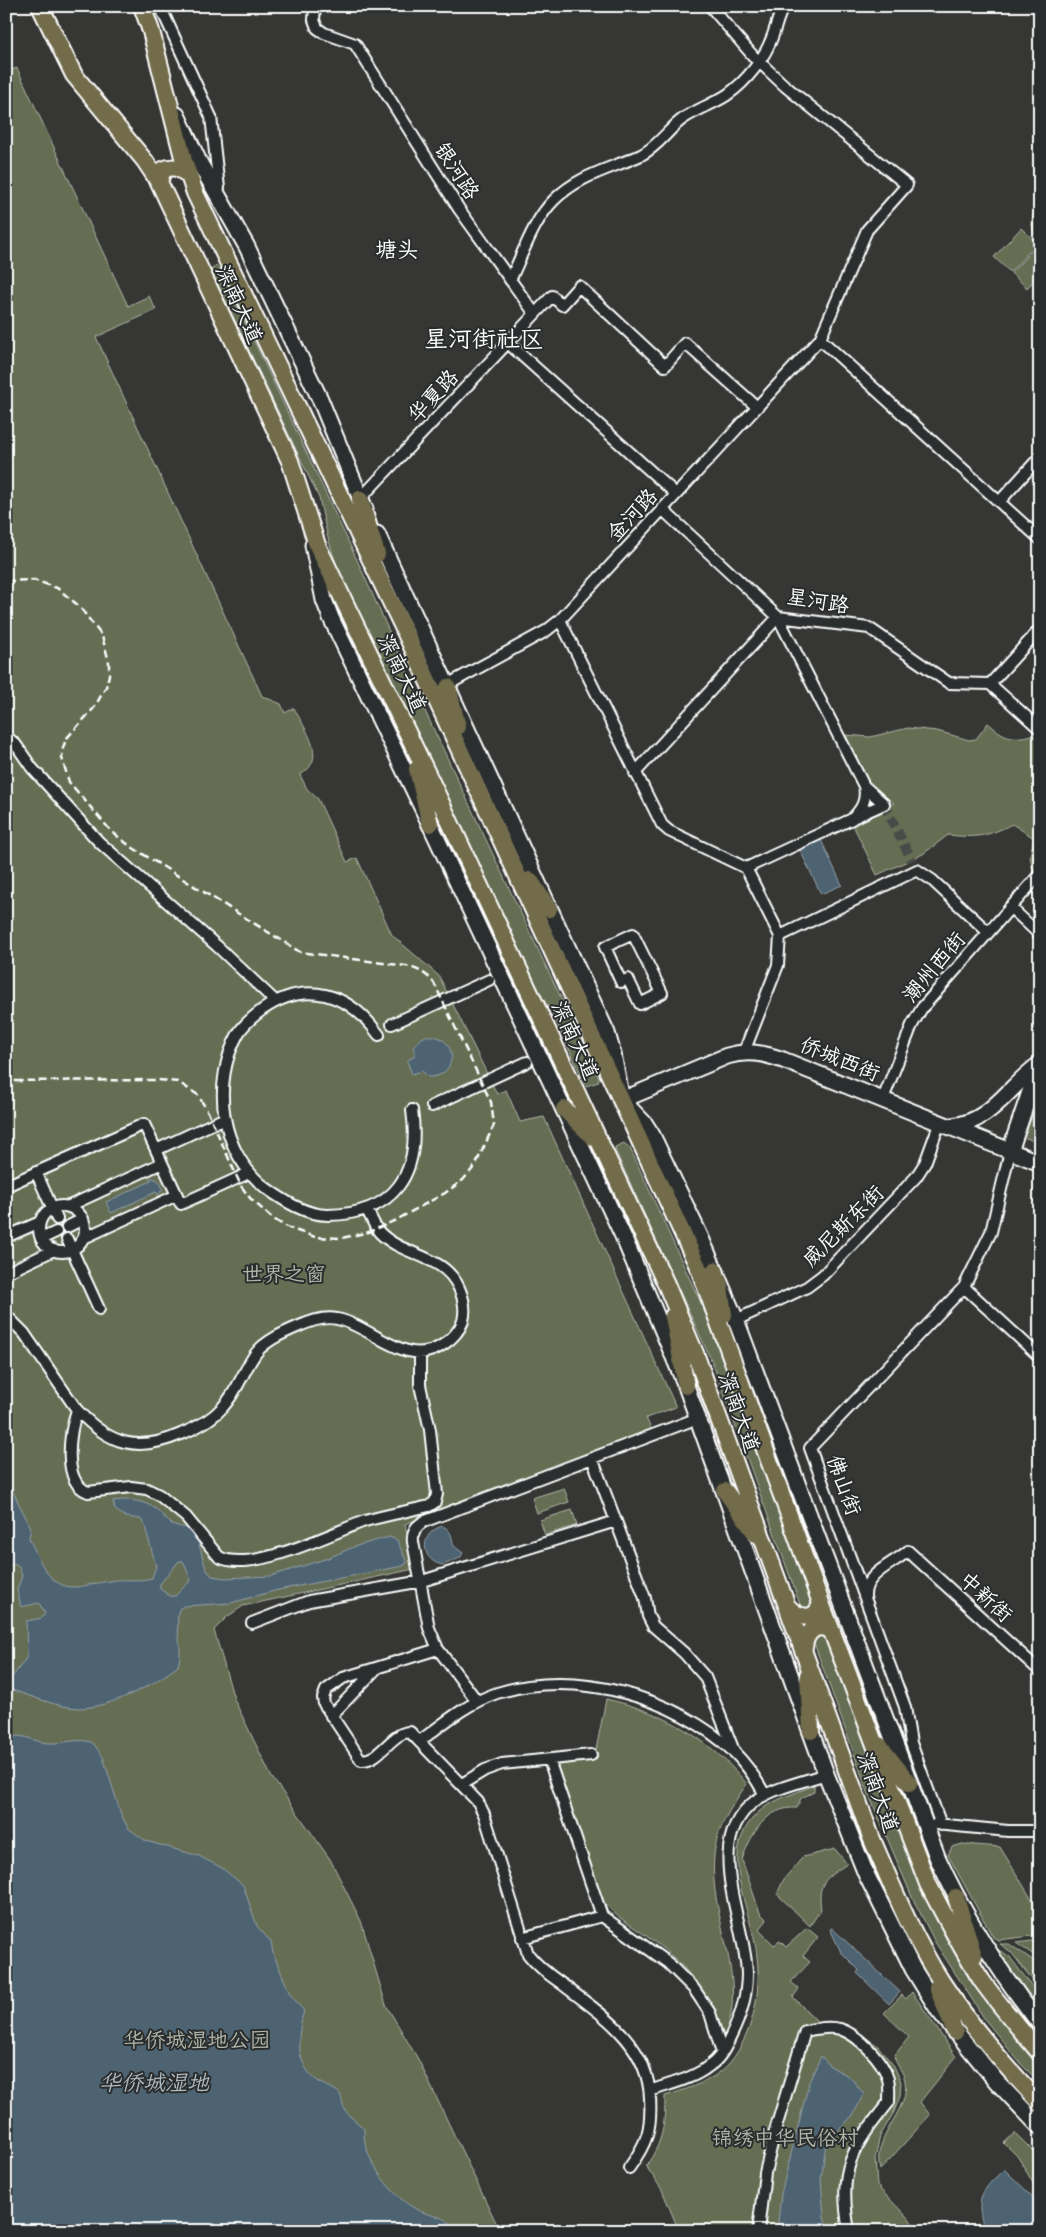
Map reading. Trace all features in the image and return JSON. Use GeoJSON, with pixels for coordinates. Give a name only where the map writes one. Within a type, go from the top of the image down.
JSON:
{"type":"FeatureCollection","features":[{"type":"Feature","properties":{"kind":"main road","name":"深南大道"},"geometry":{"type":"LineString","coordinates":[[40,6],[74,76],[142,157],[159,182],[290,461],[300,487],[310,526],[359,635],[409,735],[666,1284],[695,1353],[872,1837],[896,1894],[926,1954],[955,2002],[982,2039],[1040,2103]]}},
{"type":"Feature","properties":{"kind":"main road","name":"深南大道"},"geometry":{"type":"LineString","coordinates":[[142,6],[151,31],[188,176],[229,267],[402,625],[499,832],[700,1271],[821,1603],[928,1884],[948,1924],[982,1979],[1004,2010],[1040,2053]]}},
{"type":"Feature","properties":{"kind":"main road"},"geometry":{"type":"LineString","coordinates":[[164,87],[199,162],[247,247],[320,399],[360,499],[607,1033],[622,1100],[645,1124],[652,1135],[715,1270],[736,1320],[909,1783],[956,1898],[982,1979]]}},
{"type":"Feature","properties":{"kind":"main road"},"geometry":{"type":"LineString","coordinates":[[159,182],[163,170],[171,167],[179,168],[188,176]]}},
{"type":"Feature","properties":{"kind":"main road"},"geometry":{"type":"LineString","coordinates":[[360,499],[402,625]]}},
{"type":"Feature","properties":{"kind":"main road"},"geometry":{"type":"LineString","coordinates":[[310,526],[324,600],[331,618],[430,824],[623,1236],[686,1386],[826,1774],[866,1874],[924,1987],[955,2032],[997,2082],[1040,2127]]}},
{"type":"Feature","properties":{"kind":"main road"},"geometry":{"type":"LineString","coordinates":[[447,686],[469,768]]}},
{"type":"Feature","properties":{"kind":"main road"},"geometry":{"type":"LineString","coordinates":[[409,735],[430,824]]}},
{"type":"Feature","properties":{"kind":"main road"},"geometry":{"type":"LineString","coordinates":[[499,832],[549,910]]}},
{"type":"Feature","properties":{"kind":"main road","name":"侨城西街"},"geometry":{"type":"LineString","coordinates":[[622,1100],[726,1056],[744,1052],[784,1060],[1040,1163]]}},
{"type":"Feature","properties":{"kind":"main road"},"geometry":{"type":"LineString","coordinates":[[946,1124],[968,1123],[982,1117],[1040,1064]]}},
{"type":"Feature","properties":{"kind":"main road"},"geometry":{"type":"LineString","coordinates":[[1010,1151],[1030,1092],[1040,1074]]}},
{"type":"Feature","properties":{"kind":"main road"},"geometry":{"type":"LineString","coordinates":[[564,1110],[601,1144]]}},
{"type":"Feature","properties":{"kind":"main road"},"geometry":{"type":"LineString","coordinates":[[715,1270],[720,1286],[727,1342]]}},
{"type":"Feature","properties":{"kind":"main road"},"geometry":{"type":"LineString","coordinates":[[666,1284],[686,1386]]}},
{"type":"Feature","properties":{"kind":"main road"},"geometry":{"type":"LineString","coordinates":[[725,1491],[767,1550]]}},
{"type":"Feature","properties":{"kind":"main road"},"geometry":{"type":"LineString","coordinates":[[788,1607],[798,1616],[809,1617],[817,1612],[821,1603]]}},
{"type":"Feature","properties":{"kind":"main road"},"geometry":{"type":"LineString","coordinates":[[811,1732],[806,1637],[813,1629],[823,1627],[832,1631]]}},
{"type":"Feature","properties":{"kind":"main road"},"geometry":{"type":"LineString","coordinates":[[870,1733],[909,1783]]}},
{"type":"Feature","properties":{"kind":"main road"},"geometry":{"type":"LineString","coordinates":[[956,1898],[988,1954],[1040,2024]]}},
{"type":"Feature","properties":{"kind":"main road"},"geometry":{"type":"LineString","coordinates":[[926,1954],[955,2032]]}},
{"type":"Feature","properties":{"kind":"street"},"geometry":{"type":"LineString","coordinates":[[160,6],[211,117],[214,134],[216,178],[225,208]]}},
{"type":"Feature","properties":{"kind":"street","name":"银河路"},"geometry":{"type":"LineString","coordinates":[[315,6],[314,20],[317,28],[324,33],[355,44],[459,210],[535,314]]}},
{"type":"Feature","properties":{"kind":"street"},"geometry":{"type":"LineString","coordinates":[[710,6],[759,61]]}},
{"type":"Feature","properties":{"kind":"street"},"geometry":{"type":"LineString","coordinates":[[510,280],[538,222],[553,201],[594,172],[652,148],[682,119],[710,106],[730,93],[747,77],[759,61],[772,37],[783,6]]}},
{"type":"Feature","properties":{"kind":"street","name":"金河路"},"geometry":{"type":"LineString","coordinates":[[447,686],[546,631],[560,620],[758,407],[820,339],[866,230],[907,185],[812,110],[759,61]]}},
{"type":"Feature","properties":{"kind":"street","name":"华夏路"},"geometry":{"type":"LineString","coordinates":[[360,499],[552,296],[562,305],[579,286],[666,366],[684,343],[758,407]]}},
{"type":"Feature","properties":{"kind":"street"},"geometry":{"type":"LineString","coordinates":[[820,339],[1040,539]]}},
{"type":"Feature","properties":{"kind":"street"},"geometry":{"type":"LineString","coordinates":[[508,343],[676,494]]}},
{"type":"Feature","properties":{"kind":"street"},"geometry":{"type":"LineString","coordinates":[[999,502],[1040,457]]}},
{"type":"Feature","properties":{"kind":"street","name":"星河路"},"geometry":{"type":"LineString","coordinates":[[662,509],[778,617],[869,628],[944,681],[949,683],[990,684]]}},
{"type":"Feature","properties":{"kind":"street"},"geometry":{"type":"LineString","coordinates":[[635,773],[778,617],[864,786],[864,804],[852,819]]}},
{"type":"Feature","properties":{"kind":"street"},"geometry":{"type":"LineString","coordinates":[[560,620],[635,773],[665,829],[746,868],[780,936],[778,965],[744,1052]]}},
{"type":"Feature","properties":{"kind":"street"},"geometry":{"type":"LineString","coordinates":[[1040,628],[990,684],[1040,729]]}},
{"type":"Feature","properties":{"kind":"street"},"geometry":{"type":"LineString","coordinates":[[6,736],[60,801],[98,842],[165,900],[275,1001]]}},
{"type":"Feature","properties":{"kind":"street"},"geometry":{"type":"LineString","coordinates":[[746,868],[884,804],[864,786]]}},
{"type":"Feature","properties":{"kind":"street"},"geometry":{"type":"LineString","coordinates":[[780,936],[914,866],[932,880],[988,932]]}},
{"type":"Feature","properties":{"kind":"street","name":"潮州西街"},"geometry":{"type":"LineString","coordinates":[[883,1099],[912,1025],[922,1008],[1040,874]]}},
{"type":"Feature","properties":{"kind":"street"},"geometry":{"type":"LineString","coordinates":[[1010,907],[1040,935]]}},
{"type":"Feature","properties":{"kind":"street"},"geometry":{"type":"LineString","coordinates":[[634,934],[662,994],[640,1004],[628,979],[621,982],[605,947],[634,934]]}},
{"type":"Feature","properties":{"kind":"street"},"geometry":{"type":"LineString","coordinates":[[392,1024],[488,980]]}},
{"type":"Feature","properties":{"kind":"street"},"geometry":{"type":"LineString","coordinates":[[379,1035],[360,1011],[326,995],[294,994],[275,1001],[255,1016],[239,1032],[228,1057],[222,1095],[225,1118],[235,1147],[250,1173],[277,1196],[307,1211],[324,1215],[368,1210],[379,1205],[389,1197],[407,1170],[412,1155],[414,1139],[412,1110]]}},
{"type":"Feature","properties":{"kind":"street"},"geometry":{"type":"LineString","coordinates":[[432,1106],[527,1062]]}},
{"type":"Feature","properties":{"kind":"street"},"geometry":{"type":"LineString","coordinates":[[156,1150],[225,1118]]}},
{"type":"Feature","properties":{"kind":"street"},"geometry":{"type":"LineString","coordinates":[[6,1186],[144,1124],[181,1204],[250,1173]]}},
{"type":"Feature","properties":{"kind":"street","name":"威尼斯东街"},"geometry":{"type":"LineString","coordinates":[[736,1320],[807,1287],[823,1275],[916,1177],[946,1124]]}},
{"type":"Feature","properties":{"kind":"street","name":"佛山街"},"geometry":{"type":"LineString","coordinates":[[941,1825],[911,1743],[905,1707],[810,1448],[964,1287],[991,1232],[1010,1151]]}},
{"type":"Feature","properties":{"kind":"street"},"geometry":{"type":"LineString","coordinates":[[6,1237],[40,1222],[47,1211],[52,1208],[69,1206],[162,1163]]}},
{"type":"Feature","properties":{"kind":"street"},"geometry":{"type":"LineString","coordinates":[[36,1172],[57,1219]]}},
{"type":"Feature","properties":{"kind":"street"},"geometry":{"type":"LineString","coordinates":[[40,1222],[41,1239],[54,1250],[66,1252],[72,1250],[84,1238],[177,1195]]}},
{"type":"Feature","properties":{"kind":"street"},"geometry":{"type":"LineString","coordinates":[[69,1206],[79,1213],[83,1219],[84,1238]]}},
{"type":"Feature","properties":{"kind":"street"},"geometry":{"type":"LineString","coordinates":[[6,1315],[30,1341],[77,1410],[98,1429],[127,1443],[142,1446],[163,1442],[194,1429],[221,1409],[241,1383],[256,1354],[262,1347],[299,1326],[318,1320],[335,1318],[348,1321],[395,1347],[420,1354],[442,1346],[457,1331],[462,1323],[464,1313],[463,1295],[457,1283],[439,1264],[408,1251],[380,1233],[368,1210]]}},
{"type":"Feature","properties":{"kind":"street"},"geometry":{"type":"LineString","coordinates":[[67,1227],[83,1219]]}},
{"type":"Feature","properties":{"kind":"street"},"geometry":{"type":"LineString","coordinates":[[41,1239],[56,1232]]}},
{"type":"Feature","properties":{"kind":"street"},"geometry":{"type":"LineString","coordinates":[[67,1239],[99,1309]]}},
{"type":"Feature","properties":{"kind":"street"},"geometry":{"type":"LineString","coordinates":[[6,1272],[54,1250]]}},
{"type":"Feature","properties":{"kind":"street"},"geometry":{"type":"LineString","coordinates":[[964,1287],[1040,1357]]}},
{"type":"Feature","properties":{"kind":"street"},"geometry":{"type":"LineString","coordinates":[[77,1410],[70,1446],[74,1477],[82,1490],[88,1492],[132,1487],[147,1490],[173,1505],[186,1517],[220,1558],[227,1562],[257,1560],[286,1552],[366,1521],[429,1506],[435,1502],[437,1494],[430,1430],[420,1385],[420,1354]]}},
{"type":"Feature","properties":{"kind":"street"},"geometry":{"type":"LineString","coordinates":[[477,1701],[438,1649],[429,1628],[413,1535],[418,1526],[423,1522],[698,1418]]}},
{"type":"Feature","properties":{"kind":"street"},"geometry":{"type":"LineString","coordinates":[[592,1458],[645,1598],[648,1616],[653,1626],[684,1653],[705,1677],[734,1753]]}},
{"type":"Feature","properties":{"kind":"street"},"geometry":{"type":"LineString","coordinates":[[252,1623],[309,1601],[422,1580],[616,1521]]}},
{"type":"Feature","properties":{"kind":"street","name":"中新街"},"geometry":{"type":"LineString","coordinates":[[876,1574],[897,1561],[908,1551],[1040,1670]]}},
{"type":"Feature","properties":{"kind":"street"},"geometry":{"type":"LineString","coordinates":[[850,1558],[858,1567],[876,1574],[865,1588],[865,1598]]}},
{"type":"Feature","properties":{"kind":"street"},"geometry":{"type":"LineString","coordinates":[[438,1649],[343,1678],[326,1690],[323,1698],[324,1704],[362,1760],[371,1758],[406,1732],[410,1732],[478,1802],[484,1814],[528,1954],[541,1968],[602,2014],[624,2034],[640,2058],[650,2091],[649,2132],[643,2148],[628,2168]]}},
{"type":"Feature","properties":{"kind":"street"},"geometry":{"type":"LineString","coordinates":[[331,1716],[378,1667]]}},
{"type":"Feature","properties":{"kind":"street"},"geometry":{"type":"LineString","coordinates":[[420,1741],[477,1701],[512,1689],[547,1684],[571,1684],[607,1690],[648,1701],[668,1709],[706,1730],[734,1753],[748,1768],[765,1795]]}},
{"type":"Feature","properties":{"kind":"street"},"geometry":{"type":"LineString","coordinates":[[462,1784],[493,1767],[591,1756]]}},
{"type":"Feature","properties":{"kind":"street"},"geometry":{"type":"LineString","coordinates":[[549,1760],[602,1916],[668,1963],[694,1988],[710,2013],[722,2053]]}},
{"type":"Feature","properties":{"kind":"street"},"geometry":{"type":"LineString","coordinates":[[650,2091],[700,2072],[716,2061],[722,2053],[742,2010],[747,1974],[745,1955],[730,1886],[728,1855],[730,1841],[747,1808],[765,1795],[826,1774]]}},
{"type":"Feature","properties":{"kind":"street"},"geometry":{"type":"LineString","coordinates":[[925,1824],[1008,1831],[1040,1831]]}},
{"type":"Feature","properties":{"kind":"street"},"geometry":{"type":"LineString","coordinates":[[522,1938],[602,1916]]}},
{"type":"Feature","properties":{"kind":"street"},"geometry":{"type":"LineString","coordinates":[[758,2231],[765,2173],[774,2131],[805,2031],[821,2028],[840,2029],[862,2042],[877,2058],[888,2077],[888,2102],[862,2136],[852,2155],[845,2183],[849,2231]]}},
{"type":"Feature","properties":{"kind":"green space","name":"世界之窗"},"geometry":{"type":"Polygon","coordinates":[[[17,68],[128,306],[149,296],[156,310],[96,337],[262,696],[281,704],[285,713],[294,708],[308,735],[314,753],[313,761],[309,768],[300,775],[307,789],[318,799],[347,862],[357,858],[392,935],[439,976],[497,1094],[506,1090],[520,1122],[544,1117],[676,1407],[646,1418],[651,1429],[405,1524],[414,1569],[243,1606],[227,1617],[214,1630],[234,1699],[271,1776],[330,1859],[361,1921],[386,2005],[418,2059],[500,2231],[6,2231],[6,72],[17,68]]]}},
{"type":"Feature","properties":{"kind":"green space"},"geometry":{"type":"Polygon","coordinates":[[[1040,202],[1040,243],[1034,233],[1032,222],[1034,212],[1040,202]]]}},
{"type":"Feature","properties":{"kind":"green space"},"geometry":{"type":"Polygon","coordinates":[[[1021,228],[1037,243],[1010,272],[994,257],[1021,228]]]}},
{"type":"Feature","properties":{"kind":"green space"},"geometry":{"type":"Polygon","coordinates":[[[1038,244],[1040,246],[1040,274],[1027,288],[1011,273],[1038,244]]]}},
{"type":"Feature","properties":{"kind":"green space"},"geometry":{"type":"Polygon","coordinates":[[[216,265],[220,269],[357,560],[425,711],[599,1078],[598,1082],[586,1086],[552,1012],[527,974],[346,595],[328,538],[319,498],[211,270],[216,265]]]}},
{"type":"Feature","properties":{"kind":"green space"},"geometry":{"type":"Polygon","coordinates":[[[988,723],[1008,736],[1032,735],[1040,741],[1040,863],[1033,871],[1030,856],[1034,838],[1012,824],[981,836],[948,835],[923,854],[877,875],[852,823],[894,803],[869,784],[846,735],[870,737],[908,728],[937,731],[969,740],[976,739],[988,723]]]}},
{"type":"Feature","properties":{"kind":"green space"},"geometry":{"type":"Polygon","coordinates":[[[1036,1107],[1040,1108],[1040,1144],[1024,1137],[1036,1107]]]}},
{"type":"Feature","properties":{"kind":"green space"},"geometry":{"type":"Polygon","coordinates":[[[624,1143],[630,1148],[725,1356],[881,1787],[895,1820],[925,1883],[973,1975],[1010,2029],[1040,2064],[1040,2083],[1021,2064],[986,2021],[935,1942],[912,1897],[869,1795],[713,1364],[616,1152],[615,1147],[624,1143]]]}},
{"type":"Feature","properties":{"kind":"green space"},"geometry":{"type":"Polygon","coordinates":[[[564,1488],[569,1502],[537,1513],[532,1498],[564,1488]]]}},
{"type":"Feature","properties":{"kind":"green space"},"geometry":{"type":"Polygon","coordinates":[[[572,1510],[577,1525],[545,1535],[540,1520],[572,1510]]]}},
{"type":"Feature","properties":{"kind":"green space"},"geometry":{"type":"Polygon","coordinates":[[[606,1699],[647,1711],[684,1729],[717,1753],[747,1784],[730,1809],[721,1827],[714,1856],[714,1879],[717,1901],[731,1970],[733,1993],[731,2015],[724,2037],[711,2005],[694,1979],[659,1945],[625,1922],[608,1907],[599,1894],[557,1765],[594,1760],[606,1699]]]}},
{"type":"Feature","properties":{"kind":"green space","name":"锦绣中华民俗村"},"geometry":{"type":"Polygon","coordinates":[[[814,1785],[814,1792],[801,1798],[797,1808],[777,1812],[761,1824],[750,1841],[742,1860],[760,1913],[767,1920],[759,1930],[774,1945],[780,1941],[786,1947],[807,1928],[818,1937],[803,1956],[810,1962],[791,1982],[799,1989],[793,1997],[818,2022],[846,2026],[877,2045],[894,2066],[901,2082],[900,2096],[894,2112],[880,2136],[875,2159],[877,2186],[912,2222],[914,2231],[679,2231],[662,2190],[646,2166],[656,2149],[662,2133],[665,2096],[701,2083],[725,2068],[741,2046],[752,2020],[757,1993],[758,1966],[738,1869],[738,1852],[743,1835],[752,1819],[765,1807],[814,1785]]]}},
{"type":"Feature","properties":{"kind":"green space"},"geometry":{"type":"Polygon","coordinates":[[[962,1844],[1000,1847],[1040,1913],[1040,1935],[998,1940],[993,1937],[948,1855],[952,1847],[962,1844]]]}},
{"type":"Feature","properties":{"kind":"green space"},"geometry":{"type":"Polygon","coordinates":[[[835,1849],[847,1864],[828,1877],[822,1887],[820,1893],[821,1909],[810,1926],[777,1894],[784,1879],[803,1857],[835,1849]]]}},
{"type":"Feature","properties":{"kind":"green space"},"geometry":{"type":"Polygon","coordinates":[[[1040,1940],[1040,1959],[1016,1943],[1040,1940]]]}},
{"type":"Feature","properties":{"kind":"green space"},"geometry":{"type":"Polygon","coordinates":[[[1000,1944],[1009,1944],[1040,1965],[1040,1982],[1037,1986],[1011,1952],[1000,1944]]]}},
{"type":"Feature","properties":{"kind":"green space"},"geometry":{"type":"Polygon","coordinates":[[[995,1948],[1009,1956],[1040,1997],[1040,2008],[1027,1993],[995,1948]]]}},
{"type":"Feature","properties":{"kind":"green space"},"geometry":{"type":"Polygon","coordinates":[[[912,1992],[956,2057],[920,2102],[930,2115],[880,2170],[881,2146],[905,2092],[905,2081],[894,2056],[909,2037],[884,2013],[902,1995],[906,1999],[912,1992]]]}},
{"type":"Feature","properties":{"kind":"green space"},"geometry":{"type":"Polygon","coordinates":[[[1015,2133],[1040,2158],[1040,2190],[1033,2183],[1018,2157],[1004,2143],[1015,2133]]]}},
{"type":"Feature","properties":{"kind":"water"},"geometry":{"type":"Polygon","coordinates":[[[821,840],[842,885],[821,894],[800,850],[821,840]]]}},
{"type":"Feature","properties":{"kind":"water"},"geometry":{"type":"Polygon","coordinates":[[[426,1036],[437,1037],[445,1041],[450,1048],[451,1056],[450,1064],[446,1071],[428,1077],[422,1071],[412,1074],[407,1061],[414,1056],[413,1047],[420,1039],[426,1036]]]}},
{"type":"Feature","properties":{"kind":"water"},"geometry":{"type":"Polygon","coordinates":[[[150,1178],[157,1180],[161,1185],[162,1190],[158,1195],[156,1192],[111,1213],[106,1202],[151,1181],[150,1178]]]}},
{"type":"Feature","properties":{"kind":"water"},"geometry":{"type":"Polygon","coordinates":[[[6,1478],[31,1528],[29,1538],[41,1563],[51,1578],[66,1586],[76,1587],[115,1580],[152,1578],[156,1566],[144,1523],[140,1519],[126,1517],[115,1510],[113,1501],[118,1500],[142,1502],[157,1510],[170,1523],[191,1528],[196,1534],[206,1569],[212,1576],[224,1578],[271,1576],[328,1558],[356,1546],[389,1537],[397,1540],[407,1563],[403,1566],[278,1590],[231,1603],[184,1606],[179,1609],[178,1616],[180,1659],[178,1666],[157,1681],[118,1700],[79,1708],[53,1704],[9,1689],[7,1684],[27,1657],[26,1621],[42,1618],[45,1613],[39,1603],[21,1607],[17,1590],[22,1576],[19,1567],[14,1564],[6,1565],[6,1478]],[[179,1561],[160,1584],[160,1589],[170,1596],[175,1596],[191,1580],[183,1561],[179,1561]]]}},
{"type":"Feature","properties":{"kind":"water"},"geometry":{"type":"Polygon","coordinates":[[[443,1526],[450,1533],[454,1546],[463,1553],[460,1558],[443,1565],[430,1558],[425,1546],[430,1534],[435,1529],[443,1526]]]}},
{"type":"Feature","properties":{"kind":"water","name":"华侨城湿地"},"geometry":{"type":"Polygon","coordinates":[[[17,1736],[45,1743],[88,1741],[93,1743],[103,1757],[121,1814],[128,1828],[146,1841],[199,1856],[222,1868],[243,1885],[257,1926],[271,1942],[273,1953],[290,1994],[304,2011],[299,2047],[308,2072],[317,2081],[340,2094],[347,2113],[364,2129],[368,2153],[381,2177],[390,2188],[420,2211],[444,2220],[454,2227],[454,2231],[6,2231],[6,1746],[10,1740],[17,1736]]]}},
{"type":"Feature","properties":{"kind":"water"},"geometry":{"type":"Polygon","coordinates":[[[832,1928],[900,1992],[889,2004],[857,1973],[859,1970],[841,1952],[830,1929],[832,1928]]]}},
{"type":"Feature","properties":{"kind":"water"},"geometry":{"type":"Polygon","coordinates":[[[821,2056],[830,2066],[850,2077],[864,2094],[853,2115],[826,2144],[821,2179],[824,2218],[829,2231],[777,2231],[781,2194],[809,2082],[821,2056]]]}},
{"type":"Feature","properties":{"kind":"water"},"geometry":{"type":"Polygon","coordinates":[[[1004,2169],[1040,2204],[1040,2231],[985,2231],[980,2210],[982,2196],[1004,2169]]]}},
{"type":"Feature","properties":{"kind":"tunnel"},"geometry":{"type":"LineString","coordinates":[[884,804],[912,861]]}},
{"type":"Feature","properties":{"kind":"tunnel"},"geometry":{"type":"LineString","coordinates":[[57,1219],[67,1239]]}},
{"type":"Feature","properties":{"kind":"railway"},"geometry":{"type":"LineString","coordinates":[[6,581],[34,580],[57,588],[79,606],[102,636],[109,662],[109,675],[106,687],[94,708],[66,739],[62,758],[69,782],[111,831],[130,846],[300,952],[406,966],[425,974],[434,983],[491,1102],[494,1125],[475,1166],[463,1180],[445,1193],[398,1219],[369,1232],[342,1238],[315,1237],[289,1228],[273,1219],[250,1198],[241,1186],[208,1112],[198,1095],[178,1082],[158,1080],[6,1081]]}},
{"type":"Feature","properties":{"kind":"district","name":"塘头"},"geometry":{"type":"Point","coordinates":[397,249]}},
{"type":"Feature","properties":{"kind":"district","name":"星河街社区"},"geometry":{"type":"Point","coordinates":[484,339]}},
{"type":"Feature","properties":{"kind":"park label","name":"华侨城湿地公园"},"geometry":{"type":"Point","coordinates":[197,2040]}}]}
